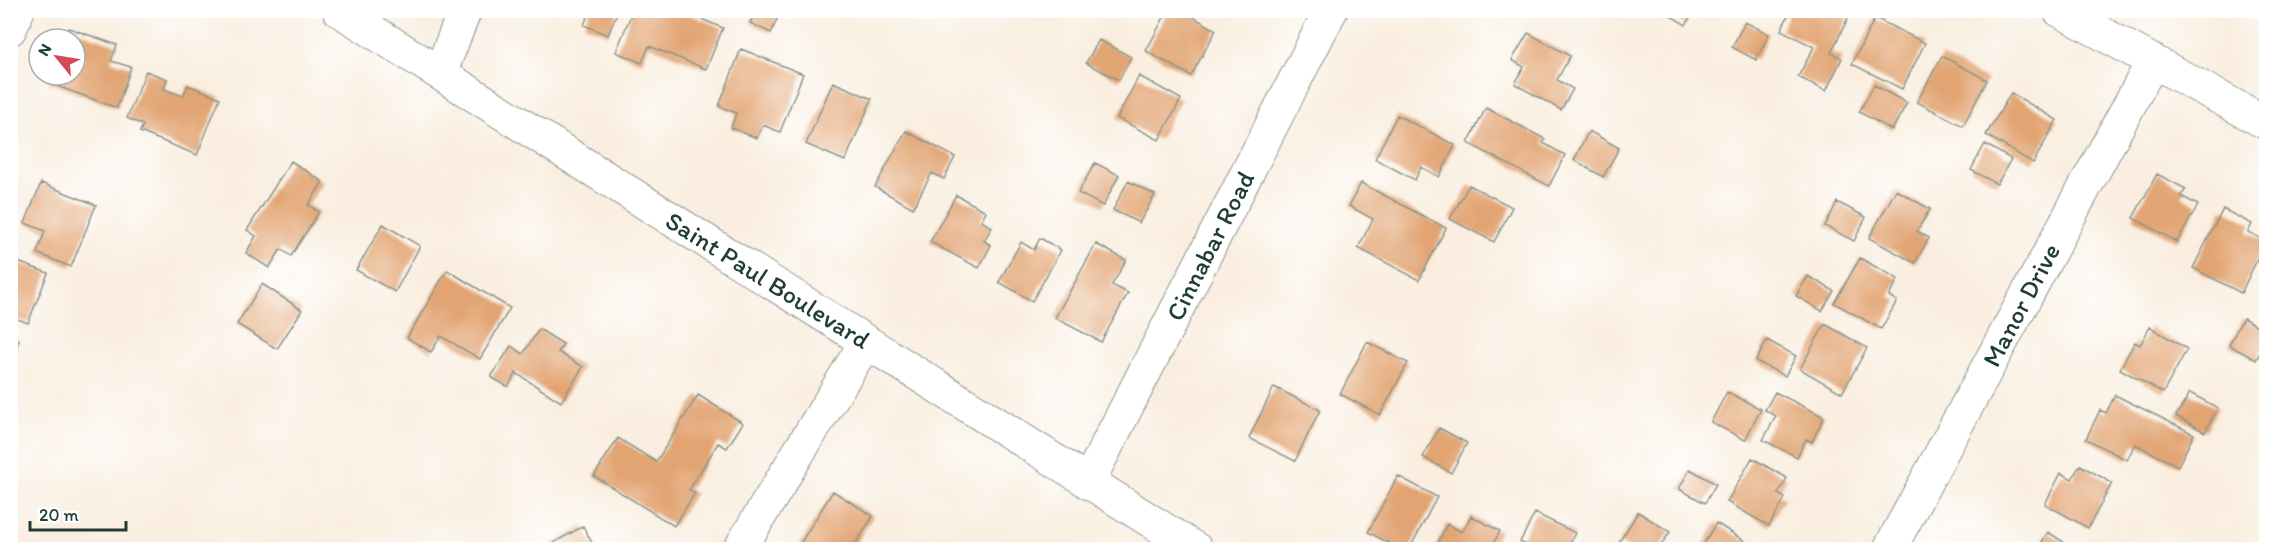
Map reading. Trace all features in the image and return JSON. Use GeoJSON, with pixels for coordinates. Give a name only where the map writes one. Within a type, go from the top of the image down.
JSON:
{"type":"FeatureCollection","features":[{"type":"Feature","properties":{"kind":"street"},"geometry":{"type":"LineString","coordinates":[[10,29],[18,10]]}},
{"type":"Feature","properties":{"kind":"street","name":"Saint Paul Boulevard"},"geometry":{"type":"LineString","coordinates":[[339,10],[1197,549]]}},
{"type":"Feature","properties":{"kind":"street"},"geometry":{"type":"LineString","coordinates":[[440,73],[465,10]]}},
{"type":"Feature","properties":{"kind":"street","name":"Cinnabar Road"},"geometry":{"type":"LineString","coordinates":[[1089,482],[1331,10]]}},
{"type":"Feature","properties":{"kind":"street"},"geometry":{"type":"LineString","coordinates":[[2059,10],[2266,123]]}},
{"type":"Feature","properties":{"kind":"street","name":"Manor Drive"},"geometry":{"type":"LineString","coordinates":[[1889,549],[2153,61]]}},
{"type":"Feature","properties":{"kind":"street"},"geometry":{"type":"LineString","coordinates":[[739,549],[866,342]]}},
{"type":"Feature","properties":{"kind":"building"},"geometry":{"type":"Polygon","coordinates":[[[590,10],[618,10],[608,35],[584,25],[590,10]]]}},
{"type":"Feature","properties":{"kind":"building"},"geometry":{"type":"Polygon","coordinates":[[[633,10],[679,10],[723,28],[706,69],[649,46],[642,63],[616,52],[633,10]]]}},
{"type":"Feature","properties":{"kind":"building"},"geometry":{"type":"Polygon","coordinates":[[[756,10],[781,10],[771,33],[750,23],[756,10]]]}},
{"type":"Feature","properties":{"kind":"building"},"geometry":{"type":"Polygon","coordinates":[[[1168,10],[1181,10],[1216,30],[1191,76],[1146,51],[1168,10]]]}},
{"type":"Feature","properties":{"kind":"building"},"geometry":{"type":"Polygon","coordinates":[[[1674,10],[1694,10],[1686,25],[1671,16],[1674,10]]]}},
{"type":"Feature","properties":{"kind":"building"},"geometry":{"type":"Polygon","coordinates":[[[1791,10],[1852,10],[1831,53],[1842,58],[1826,91],[1798,77],[1814,47],[1781,30],[1791,10]]]}},
{"type":"Feature","properties":{"kind":"building"},"geometry":{"type":"Polygon","coordinates":[[[1875,18],[1925,43],[1902,89],[1852,64],[1875,18]]]}},
{"type":"Feature","properties":{"kind":"building"},"geometry":{"type":"Polygon","coordinates":[[[1745,22],[1769,34],[1756,60],[1732,47],[1745,22]]]}},
{"type":"Feature","properties":{"kind":"building"},"geometry":{"type":"Polygon","coordinates":[[[1528,33],[1570,56],[1557,80],[1573,89],[1561,110],[1515,84],[1524,67],[1512,60],[1528,33]]]}},
{"type":"Feature","properties":{"kind":"building"},"geometry":{"type":"Polygon","coordinates":[[[87,34],[117,45],[111,61],[131,67],[117,108],[60,87],[87,87],[87,34]]]}},
{"type":"Feature","properties":{"kind":"building"},"geometry":{"type":"Polygon","coordinates":[[[1099,40],[1131,57],[1119,80],[1086,63],[1099,40]]]}},
{"type":"Feature","properties":{"kind":"building"},"geometry":{"type":"Polygon","coordinates":[[[741,49],[803,74],[780,132],[763,125],[757,138],[731,128],[736,113],[719,106],[741,49]]]}},
{"type":"Feature","properties":{"kind":"building"},"geometry":{"type":"Polygon","coordinates":[[[1942,56],[1987,80],[1963,126],[1917,102],[1942,56]]]}},
{"type":"Feature","properties":{"kind":"building"},"geometry":{"type":"Polygon","coordinates":[[[146,71],[167,79],[164,89],[183,96],[188,85],[220,98],[197,155],[140,132],[143,125],[127,118],[146,71]]]}},
{"type":"Feature","properties":{"kind":"building"},"geometry":{"type":"Polygon","coordinates":[[[1139,76],[1181,99],[1159,140],[1117,118],[1139,76]]]}},
{"type":"Feature","properties":{"kind":"building"},"geometry":{"type":"Polygon","coordinates":[[[833,82],[872,99],[845,161],[806,144],[833,82]]]}},
{"type":"Feature","properties":{"kind":"building"},"geometry":{"type":"Polygon","coordinates":[[[1874,85],[1907,103],[1892,130],[1859,112],[1874,85]]]}},
{"type":"Feature","properties":{"kind":"building"},"geometry":{"type":"Polygon","coordinates":[[[2011,93],[2057,120],[2033,163],[1986,135],[2011,93]]]}},
{"type":"Feature","properties":{"kind":"building"},"geometry":{"type":"Polygon","coordinates":[[[1486,108],[1545,139],[1543,143],[1565,155],[1549,186],[1468,143],[1486,108]]]}},
{"type":"Feature","properties":{"kind":"building"},"geometry":{"type":"Polygon","coordinates":[[[1397,115],[1455,145],[1439,177],[1421,167],[1415,180],[1375,159],[1397,115]]]}},
{"type":"Feature","properties":{"kind":"building"},"geometry":{"type":"Polygon","coordinates":[[[906,131],[955,157],[944,179],[932,173],[913,208],[875,187],[906,131]]]}},
{"type":"Feature","properties":{"kind":"building"},"geometry":{"type":"Polygon","coordinates":[[[1589,131],[1619,148],[1603,177],[1574,160],[1589,131]]]}},
{"type":"Feature","properties":{"kind":"building"},"geometry":{"type":"Polygon","coordinates":[[[1985,144],[2011,159],[1997,184],[1971,170],[1985,144]]]}},
{"type":"Feature","properties":{"kind":"building"},"geometry":{"type":"Polygon","coordinates":[[[291,161],[323,182],[308,205],[319,212],[291,256],[281,249],[269,268],[246,253],[256,236],[247,230],[291,161]]]}},
{"type":"Feature","properties":{"kind":"building"},"geometry":{"type":"Polygon","coordinates":[[[1095,163],[1119,175],[1103,206],[1078,193],[1095,163]]]}},
{"type":"Feature","properties":{"kind":"building"},"geometry":{"type":"Polygon","coordinates":[[[2157,174],[2186,189],[2181,196],[2198,205],[2177,242],[2133,218],[2157,174]]]}},
{"type":"Feature","properties":{"kind":"building"},"geometry":{"type":"Polygon","coordinates":[[[1128,181],[1155,195],[1139,223],[1113,210],[1128,181]]]}},
{"type":"Feature","properties":{"kind":"building"},"geometry":{"type":"Polygon","coordinates":[[[41,183],[96,205],[71,267],[37,253],[45,231],[25,223],[41,183]]]}},
{"type":"Feature","properties":{"kind":"building"},"geometry":{"type":"Polygon","coordinates":[[[1361,183],[1446,228],[1419,280],[1358,248],[1373,219],[1349,206],[1361,183]]]}},
{"type":"Feature","properties":{"kind":"building"},"geometry":{"type":"Polygon","coordinates":[[[1469,185],[1512,207],[1494,242],[1450,219],[1469,185]]]}},
{"type":"Feature","properties":{"kind":"building"},"geometry":{"type":"Polygon","coordinates":[[[1896,190],[1930,209],[1917,231],[1929,238],[1915,263],[1869,238],[1896,190]]]}},
{"type":"Feature","properties":{"kind":"building"},"geometry":{"type":"Polygon","coordinates":[[[956,195],[986,211],[981,221],[992,227],[984,241],[991,245],[979,268],[930,242],[956,195]]]}},
{"type":"Feature","properties":{"kind":"building"},"geometry":{"type":"Polygon","coordinates":[[[1837,202],[1866,217],[1854,241],[1825,226],[1837,202]]]}},
{"type":"Feature","properties":{"kind":"building"},"geometry":{"type":"Polygon","coordinates":[[[2223,209],[2252,224],[2248,232],[2266,241],[2241,293],[2193,268],[2223,209]]]}},
{"type":"Feature","properties":{"kind":"building"},"geometry":{"type":"Polygon","coordinates":[[[383,224],[420,246],[395,292],[356,270],[383,224]]]}},
{"type":"Feature","properties":{"kind":"building"},"geometry":{"type":"Polygon","coordinates":[[[1040,238],[1061,250],[1032,301],[999,282],[1021,242],[1034,250],[1040,238]]]}},
{"type":"Feature","properties":{"kind":"building"},"geometry":{"type":"Polygon","coordinates":[[[1096,244],[1126,260],[1112,285],[1128,293],[1101,342],[1055,318],[1096,244]]]}},
{"type":"Feature","properties":{"kind":"building"},"geometry":{"type":"Polygon","coordinates":[[[1860,258],[1898,279],[1889,296],[1897,301],[1881,329],[1834,303],[1860,258]]]}},
{"type":"Feature","properties":{"kind":"building"},"geometry":{"type":"Polygon","coordinates":[[[10,259],[48,273],[28,323],[10,316],[10,259]]]}},
{"type":"Feature","properties":{"kind":"building"},"geometry":{"type":"Polygon","coordinates":[[[447,270],[510,308],[480,359],[441,336],[431,352],[407,338],[447,270]]]}},
{"type":"Feature","properties":{"kind":"building"},"geometry":{"type":"Polygon","coordinates":[[[1808,276],[1834,291],[1822,311],[1796,296],[1808,276]]]}},
{"type":"Feature","properties":{"kind":"building"},"geometry":{"type":"Polygon","coordinates":[[[262,284],[302,310],[277,349],[237,324],[262,284]]]}},
{"type":"Feature","properties":{"kind":"building"},"geometry":{"type":"Polygon","coordinates":[[[2243,318],[2266,331],[2266,341],[2256,360],[2229,345],[2243,318]]]}},
{"type":"Feature","properties":{"kind":"building"},"geometry":{"type":"Polygon","coordinates":[[[1825,324],[1867,348],[1842,393],[1800,369],[1825,324]]]}},
{"type":"Feature","properties":{"kind":"building"},"geometry":{"type":"Polygon","coordinates":[[[2150,327],[2187,349],[2163,393],[2120,369],[2135,342],[2140,345],[2150,327]]]}},
{"type":"Feature","properties":{"kind":"building"},"geometry":{"type":"Polygon","coordinates":[[[539,329],[563,344],[558,352],[583,367],[561,402],[516,373],[508,387],[491,377],[511,346],[523,354],[539,329]]]}},
{"type":"Feature","properties":{"kind":"building"},"geometry":{"type":"Polygon","coordinates":[[[10,337],[19,340],[11,361],[10,360],[10,337]]]}},
{"type":"Feature","properties":{"kind":"building"},"geometry":{"type":"Polygon","coordinates":[[[1767,340],[1796,356],[1785,376],[1756,361],[1767,340]]]}},
{"type":"Feature","properties":{"kind":"building"},"geometry":{"type":"Polygon","coordinates":[[[1367,342],[1408,363],[1380,415],[1340,394],[1367,342]]]}},
{"type":"Feature","properties":{"kind":"building"},"geometry":{"type":"Polygon","coordinates":[[[1274,387],[1320,410],[1295,461],[1249,438],[1274,387]]]}},
{"type":"Feature","properties":{"kind":"building"},"geometry":{"type":"Polygon","coordinates":[[[1727,392],[1761,409],[1745,440],[1711,422],[1727,392]]]}},
{"type":"Feature","properties":{"kind":"building"},"geometry":{"type":"Polygon","coordinates":[[[1775,392],[1824,417],[1812,442],[1806,439],[1797,457],[1763,440],[1776,416],[1765,410],[1775,392]]]}},
{"type":"Feature","properties":{"kind":"building"},"geometry":{"type":"Polygon","coordinates":[[[2190,393],[2218,408],[2205,432],[2176,416],[2190,393]]]}},
{"type":"Feature","properties":{"kind":"building"},"geometry":{"type":"Polygon","coordinates":[[[698,395],[743,423],[727,448],[718,443],[689,490],[695,493],[674,526],[594,476],[618,438],[656,462],[698,395]]]}},
{"type":"Feature","properties":{"kind":"building"},"geometry":{"type":"Polygon","coordinates":[[[2115,395],[2194,434],[2178,466],[2135,444],[2127,460],[2086,439],[2100,410],[2106,413],[2115,395]]]}},
{"type":"Feature","properties":{"kind":"building"},"geometry":{"type":"Polygon","coordinates":[[[1439,428],[1467,443],[1451,473],[1423,457],[1439,428]]]}},
{"type":"Feature","properties":{"kind":"building"},"geometry":{"type":"Polygon","coordinates":[[[1752,458],[1787,478],[1778,494],[1785,498],[1769,526],[1727,502],[1752,458]]]}},
{"type":"Feature","properties":{"kind":"building"},"geometry":{"type":"Polygon","coordinates":[[[2080,465],[2112,483],[2088,528],[2045,504],[2061,473],[2072,479],[2080,465]]]}},
{"type":"Feature","properties":{"kind":"building"},"geometry":{"type":"Polygon","coordinates":[[[1690,469],[1716,484],[1705,503],[1679,489],[1690,469]]]}},
{"type":"Feature","properties":{"kind":"building"},"geometry":{"type":"Polygon","coordinates":[[[1398,476],[1437,497],[1409,550],[1401,550],[1368,532],[1398,476]]]}},
{"type":"Feature","properties":{"kind":"building"},"geometry":{"type":"Polygon","coordinates":[[[833,491],[873,516],[852,550],[796,550],[833,491]]]}},
{"type":"Feature","properties":{"kind":"building"},"geometry":{"type":"Polygon","coordinates":[[[1638,512],[1670,532],[1658,550],[1631,550],[1619,542],[1638,512]]]}},
{"type":"Feature","properties":{"kind":"building"},"geometry":{"type":"Polygon","coordinates":[[[1535,513],[1575,533],[1566,550],[1537,550],[1520,542],[1535,513]]]}},
{"type":"Feature","properties":{"kind":"building"},"geometry":{"type":"Polygon","coordinates":[[[1471,516],[1500,531],[1490,550],[1434,550],[1447,524],[1462,532],[1471,516]]]}},
{"type":"Feature","properties":{"kind":"building"},"geometry":{"type":"Polygon","coordinates":[[[1716,523],[1756,548],[1755,550],[1700,550],[1716,523]]]}},
{"type":"Feature","properties":{"kind":"building"},"geometry":{"type":"Polygon","coordinates":[[[583,526],[596,550],[541,550],[583,526]]]}},
{"type":"Feature","properties":{"kind":"building"},"geometry":{"type":"Polygon","coordinates":[[[2048,532],[2076,550],[2037,550],[2048,532]]]}}]}
